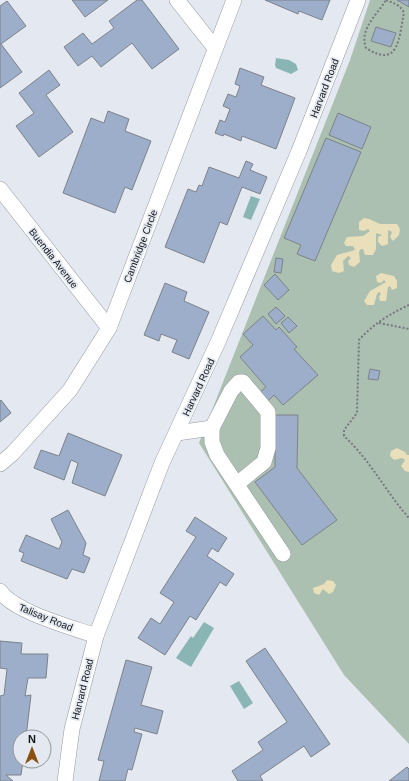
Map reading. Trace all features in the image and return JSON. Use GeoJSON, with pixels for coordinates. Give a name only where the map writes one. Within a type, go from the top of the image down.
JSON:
{"type":"FeatureCollection","features":[{"type":"Feature","properties":{"kind":"street"},"geometry":{"type":"LineString","coordinates":[[177,0],[215,48]]}},
{"type":"Feature","properties":{"kind":"street","name":"Cambridge Circle"},"geometry":{"type":"LineString","coordinates":[[0,464],[12,454],[70,390],[109,328],[234,0]]}},
{"type":"Feature","properties":{"kind":"street","name":"Harvard Road"},"geometry":{"type":"LineString","coordinates":[[65,781],[72,729],[96,636],[162,463],[218,342],[299,152],[358,0]]}},
{"type":"Feature","properties":{"kind":"street","name":"Buendia Avenue"},"geometry":{"type":"LineString","coordinates":[[0,189],[109,328]]}},
{"type":"Feature","properties":{"kind":"street"},"geometry":{"type":"LineString","coordinates":[[237,484],[264,462],[268,448],[268,412],[243,382],[239,382],[231,391],[212,428],[212,442],[217,455],[283,554]]}},
{"type":"Feature","properties":{"kind":"street"},"geometry":{"type":"LineString","coordinates":[[177,433],[212,428]]}},
{"type":"Feature","properties":{"kind":"street","name":"Talisay Road"},"geometry":{"type":"LineString","coordinates":[[0,591],[11,602],[24,610],[96,636]]}},
{"type":"Feature","properties":{"kind":"path"},"geometry":{"type":"LineString","coordinates":[[386,0],[398,6],[404,13],[399,44],[394,50],[383,54],[376,54],[366,48],[363,41],[366,27],[386,0]]}},
{"type":"Feature","properties":{"kind":"path"},"geometry":{"type":"LineString","coordinates":[[409,306],[378,322],[367,330],[359,340],[357,413],[344,430],[344,436],[373,468],[395,503],[409,518]]}},
{"type":"Feature","properties":{"kind":"path"},"geometry":{"type":"LineString","coordinates":[[378,322],[409,329]]}},
{"type":"Feature","properties":{"kind":"shaded area"},"geometry":{"type":"Polygon","coordinates":[[[370,0],[409,0],[409,744],[344,675],[199,443],[350,60],[370,0]]]}},
{"type":"Feature","properties":{"kind":"shaded area"},"geometry":{"type":"Polygon","coordinates":[[[276,58],[289,60],[296,64],[298,70],[291,74],[276,68],[276,58]]]}},
{"type":"Feature","properties":{"kind":"shaded area"},"geometry":{"type":"Polygon","coordinates":[[[251,196],[260,199],[251,220],[243,217],[251,196]]]}},
{"type":"Feature","properties":{"kind":"shaded area"},"geometry":{"type":"Polygon","coordinates":[[[204,622],[214,628],[191,667],[176,658],[191,636],[193,638],[204,622]]]}},
{"type":"Feature","properties":{"kind":"shaded area"},"geometry":{"type":"Polygon","coordinates":[[[239,681],[253,703],[244,709],[230,686],[239,681]]]}},
{"type":"Feature","properties":{"kind":"sand"},"geometry":{"type":"Polygon","coordinates":[[[364,218],[380,224],[397,224],[400,229],[399,235],[393,241],[390,237],[392,232],[388,230],[388,244],[382,246],[378,242],[378,237],[382,235],[376,233],[376,249],[373,255],[365,255],[363,249],[361,249],[359,252],[360,262],[354,267],[349,265],[348,261],[351,258],[348,256],[343,261],[344,271],[339,273],[332,271],[331,265],[337,255],[355,250],[353,246],[346,246],[344,243],[347,237],[363,236],[370,231],[368,229],[364,231],[359,230],[359,222],[364,218]]]}},
{"type":"Feature","properties":{"kind":"sand"},"geometry":{"type":"Polygon","coordinates":[[[381,273],[394,276],[397,281],[397,288],[392,290],[390,286],[388,287],[386,301],[380,301],[379,297],[381,293],[379,292],[374,305],[367,305],[364,301],[370,291],[386,282],[384,280],[381,283],[377,282],[376,276],[381,273]]]}},
{"type":"Feature","properties":{"kind":"sand"},"geometry":{"type":"Polygon","coordinates":[[[397,448],[409,455],[409,472],[405,471],[401,466],[405,460],[402,458],[394,460],[390,456],[391,451],[397,448]]]}},
{"type":"Feature","properties":{"kind":"sand"},"geometry":{"type":"Polygon","coordinates":[[[327,580],[333,581],[336,585],[333,592],[329,594],[323,589],[319,595],[314,593],[313,588],[324,584],[327,580]]]}},
{"type":"Feature","properties":{"kind":"building"},"geometry":{"type":"Polygon","coordinates":[[[72,0],[108,0],[85,17],[72,0]]]}},
{"type":"Feature","properties":{"kind":"building"},"geometry":{"type":"Polygon","coordinates":[[[137,0],[142,0],[179,49],[152,69],[132,43],[101,67],[92,56],[78,66],[64,47],[83,33],[92,44],[114,28],[109,21],[137,0]]]}},
{"type":"Feature","properties":{"kind":"building"},"geometry":{"type":"Polygon","coordinates":[[[265,0],[330,0],[322,20],[299,11],[298,14],[265,0]]]}},
{"type":"Feature","properties":{"kind":"building"},"geometry":{"type":"Polygon","coordinates":[[[397,0],[409,0],[409,7],[397,0]]]}},
{"type":"Feature","properties":{"kind":"building"},"geometry":{"type":"Polygon","coordinates":[[[7,1],[26,26],[1,44],[22,72],[0,88],[0,6],[7,1]]]}},
{"type":"Feature","properties":{"kind":"building"},"geometry":{"type":"Polygon","coordinates":[[[376,27],[396,33],[391,47],[371,41],[376,27]]]}},
{"type":"Feature","properties":{"kind":"building"},"geometry":{"type":"Polygon","coordinates":[[[240,68],[264,77],[261,85],[295,98],[276,149],[242,136],[241,141],[224,134],[223,136],[215,133],[220,120],[225,122],[230,109],[223,106],[228,94],[236,97],[240,86],[235,84],[240,68]]]}},
{"type":"Feature","properties":{"kind":"building"},"geometry":{"type":"Polygon","coordinates":[[[49,70],[60,85],[46,95],[73,132],[39,157],[16,126],[34,113],[19,93],[49,70]]]}},
{"type":"Feature","properties":{"kind":"building"},"geometry":{"type":"Polygon","coordinates":[[[108,111],[129,119],[125,131],[151,141],[132,190],[125,187],[115,213],[63,193],[91,118],[104,123],[108,111]]]}},
{"type":"Feature","properties":{"kind":"building"},"geometry":{"type":"Polygon","coordinates":[[[338,113],[371,127],[362,149],[329,135],[338,113]]]}},
{"type":"Feature","properties":{"kind":"building"},"geometry":{"type":"Polygon","coordinates":[[[326,138],[361,152],[315,261],[297,254],[301,245],[284,238],[326,138]]]}},
{"type":"Feature","properties":{"kind":"building"},"geometry":{"type":"Polygon","coordinates":[[[246,161],[253,164],[250,170],[267,177],[260,194],[242,187],[227,225],[220,222],[204,263],[165,247],[188,189],[196,192],[199,185],[202,186],[209,167],[239,178],[246,161]]]}},
{"type":"Feature","properties":{"kind":"building"},"geometry":{"type":"Polygon","coordinates":[[[276,258],[283,259],[281,273],[274,272],[276,258]]]}},
{"type":"Feature","properties":{"kind":"building"},"geometry":{"type":"Polygon","coordinates":[[[275,274],[289,290],[278,300],[264,285],[275,274]]]}},
{"type":"Feature","properties":{"kind":"building"},"geometry":{"type":"Polygon","coordinates":[[[165,283],[187,292],[184,301],[209,312],[189,359],[172,352],[177,340],[161,334],[159,341],[144,335],[165,283]]]}},
{"type":"Feature","properties":{"kind":"building"},"geometry":{"type":"Polygon","coordinates":[[[276,307],[285,316],[276,324],[268,314],[276,307]]]}},
{"type":"Feature","properties":{"kind":"building"},"geometry":{"type":"Polygon","coordinates":[[[263,316],[276,330],[279,327],[297,347],[294,349],[318,375],[283,405],[274,395],[268,401],[260,392],[266,387],[240,357],[253,345],[243,334],[263,316]]]}},
{"type":"Feature","properties":{"kind":"building"},"geometry":{"type":"Polygon","coordinates":[[[288,317],[297,326],[289,333],[281,323],[288,317]]]}},
{"type":"Feature","properties":{"kind":"building"},"geometry":{"type":"Polygon","coordinates":[[[370,369],[380,371],[378,380],[368,379],[370,369]]]}},
{"type":"Feature","properties":{"kind":"building"},"geometry":{"type":"Polygon","coordinates":[[[1,400],[11,413],[0,422],[0,401],[1,400]]]}},
{"type":"Feature","properties":{"kind":"building"},"geometry":{"type":"Polygon","coordinates":[[[275,415],[298,415],[297,468],[337,520],[302,545],[255,482],[275,467],[275,415]]]}},
{"type":"Feature","properties":{"kind":"building"},"geometry":{"type":"Polygon","coordinates":[[[68,433],[122,455],[105,496],[72,483],[78,463],[71,460],[64,480],[34,468],[41,450],[59,456],[68,433]]]}},
{"type":"Feature","properties":{"kind":"building"},"geometry":{"type":"Polygon","coordinates":[[[68,510],[86,543],[83,555],[90,558],[84,573],[72,569],[67,579],[21,561],[24,553],[19,551],[26,535],[59,549],[62,542],[51,519],[68,510]]]}},
{"type":"Feature","properties":{"kind":"building"},"geometry":{"type":"Polygon","coordinates":[[[195,517],[227,538],[218,552],[212,548],[207,556],[234,574],[226,586],[220,582],[196,620],[190,616],[165,655],[138,638],[151,618],[160,624],[174,602],[160,593],[196,537],[186,531],[195,517]]]}},
{"type":"Feature","properties":{"kind":"building"},"geometry":{"type":"Polygon","coordinates":[[[0,641],[22,643],[21,654],[48,654],[46,678],[28,678],[25,696],[31,695],[27,729],[12,729],[12,769],[22,769],[21,775],[6,775],[13,781],[0,781],[0,696],[4,695],[7,669],[0,668],[0,641]]]}},
{"type":"Feature","properties":{"kind":"building"},"geometry":{"type":"Polygon","coordinates":[[[265,648],[330,744],[311,757],[304,746],[260,776],[263,781],[238,781],[232,771],[263,750],[258,742],[287,722],[246,661],[265,648]]]}},
{"type":"Feature","properties":{"kind":"building"},"geometry":{"type":"Polygon","coordinates":[[[126,660],[152,667],[141,705],[163,711],[157,734],[135,728],[134,732],[142,734],[132,770],[128,769],[125,781],[99,781],[104,761],[98,760],[126,660]]]}},
{"type":"Feature","properties":{"kind":"building"},"geometry":{"type":"Polygon","coordinates":[[[407,767],[409,769],[409,781],[389,781],[407,767]]]}}]}
